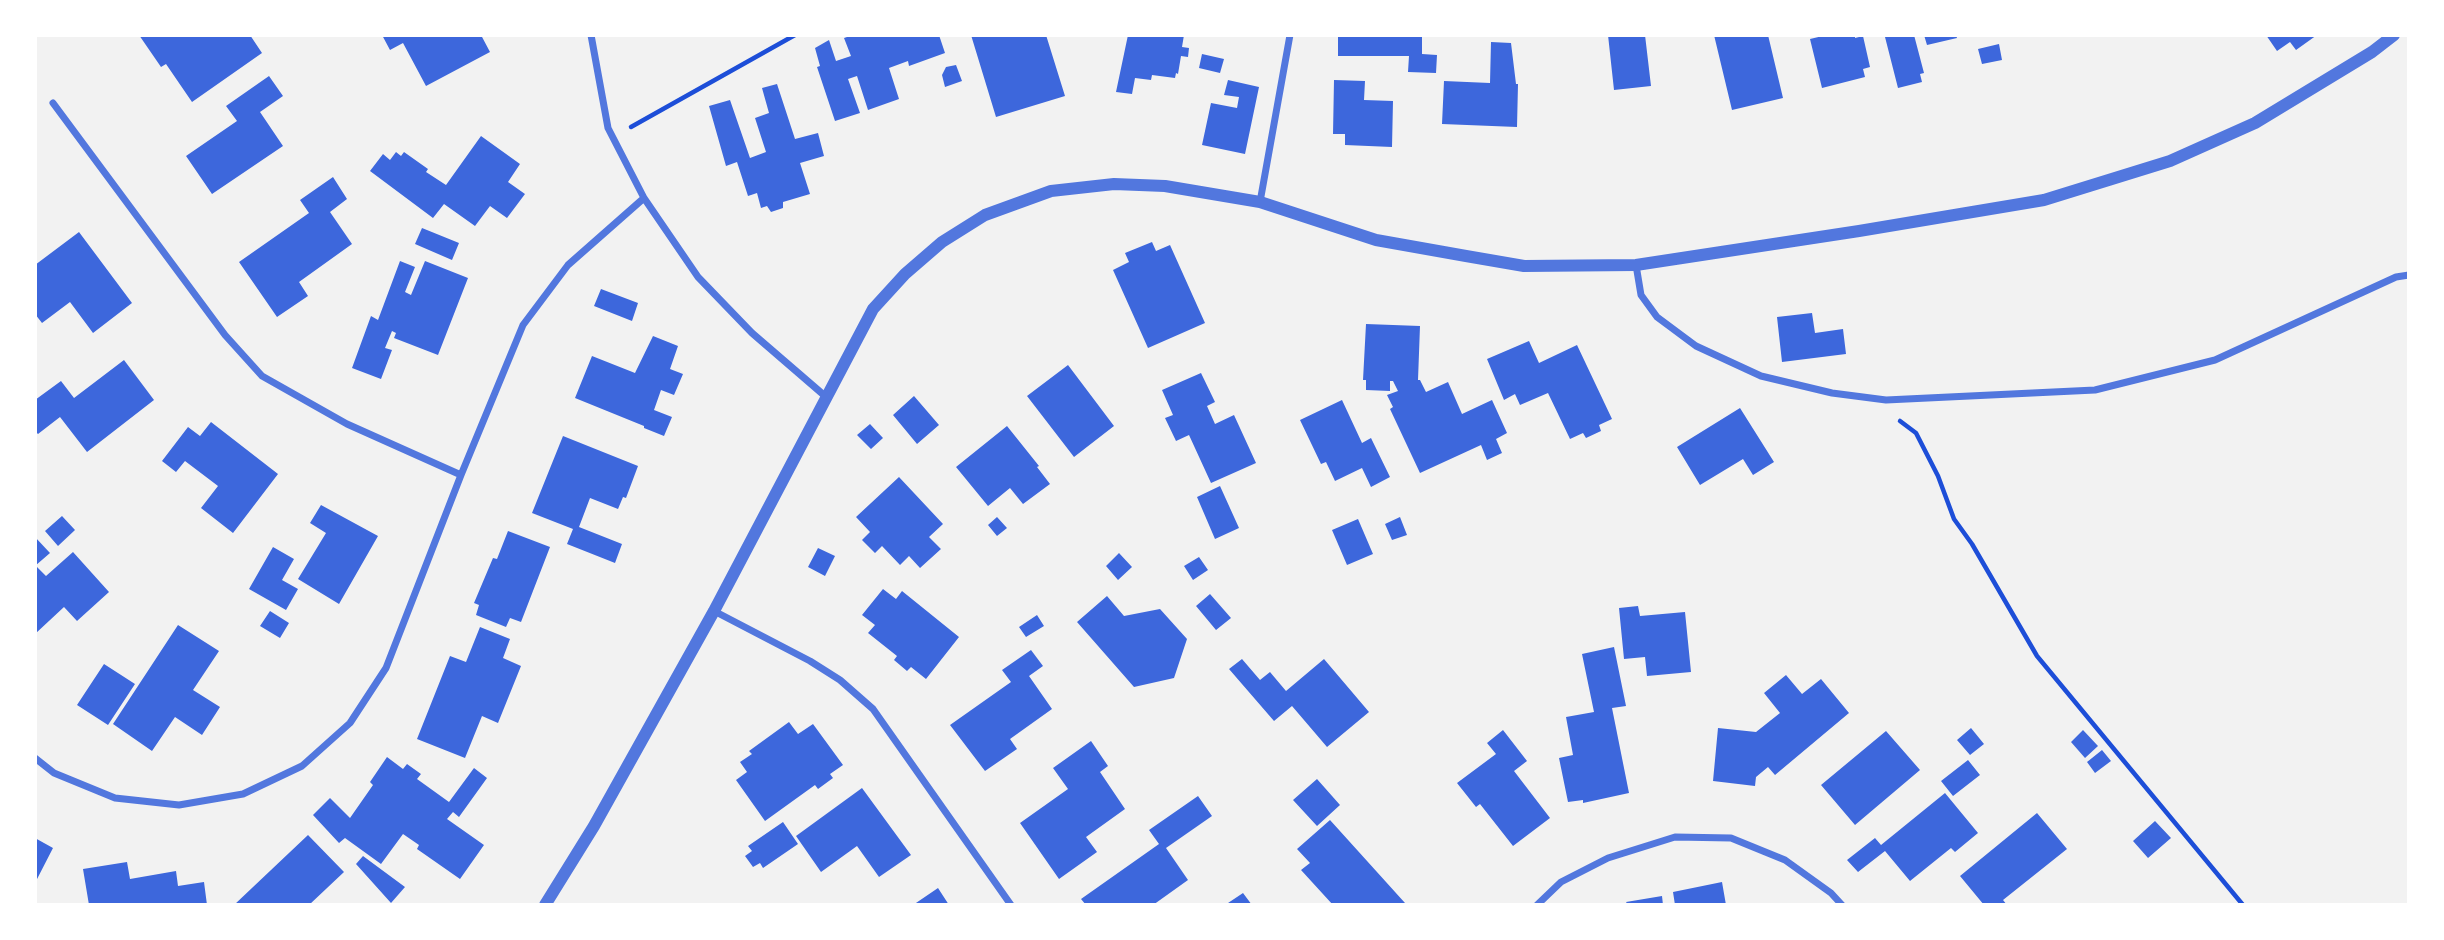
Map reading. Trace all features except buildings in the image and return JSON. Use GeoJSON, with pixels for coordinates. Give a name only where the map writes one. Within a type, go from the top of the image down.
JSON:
{"type":"FeatureCollection","features":[{"type":"Feature","properties":{"kind":"street"},"geometry":{"type":"LineString","coordinates":[[591,35],[608,128],[644,198],[698,277],[752,333],[825,396]]}},
{"type":"Feature","properties":{"kind":"street"},"geometry":{"type":"LineString","coordinates":[[1260,202],[1290,35]]}},
{"type":"Feature","properties":{"kind":"street"},"geometry":{"type":"LineString","coordinates":[[545,905],[594,826],[714,611],[873,309],[905,274],[942,242],[985,215],[1051,191],[1114,184],[1165,187],[1260,202],[1376,240],[1524,266],[1636,265],[1859,232],[2044,200],[2169,161],[2255,123],[2372,52],[2394,35]]}},
{"type":"Feature","properties":{"kind":"street"},"geometry":{"type":"LineString","coordinates":[[53,103],[225,335],[262,376],[347,424],[461,475]]}},
{"type":"Feature","properties":{"kind":"street"},"geometry":{"type":"LineString","coordinates":[[35,758],[54,773],[114,798],[179,805],[243,794],[302,766],[351,723],[386,668],[523,325],[568,265],[644,198]]}},
{"type":"Feature","properties":{"kind":"street"},"geometry":{"type":"LineString","coordinates":[[1636,265],[1641,295],[1657,317],[1696,346],[1761,376],[1832,393],[1886,400],[2095,390],[2215,360],[2396,277],[2409,275]]}},
{"type":"Feature","properties":{"kind":"street"},"geometry":{"type":"LineString","coordinates":[[714,611],[810,661],[840,680],[873,709],[1011,905]]}},
{"type":"Feature","properties":{"kind":"street"},"geometry":{"type":"LineString","coordinates":[[1537,905],[1561,882],[1608,858],[1675,837],[1731,838],[1785,860],[1831,892],[1842,905]]}},
{"type":"Feature","properties":{"kind":"path"},"geometry":{"type":"LineString","coordinates":[[614,136],[795,35]]}},
{"type":"Feature","properties":{"kind":"path"},"geometry":{"type":"LineString","coordinates":[[1886,400],[1889,414],[1916,433],[1938,476],[1954,519],[1972,544],[2037,656],[2243,905]]}}]}
